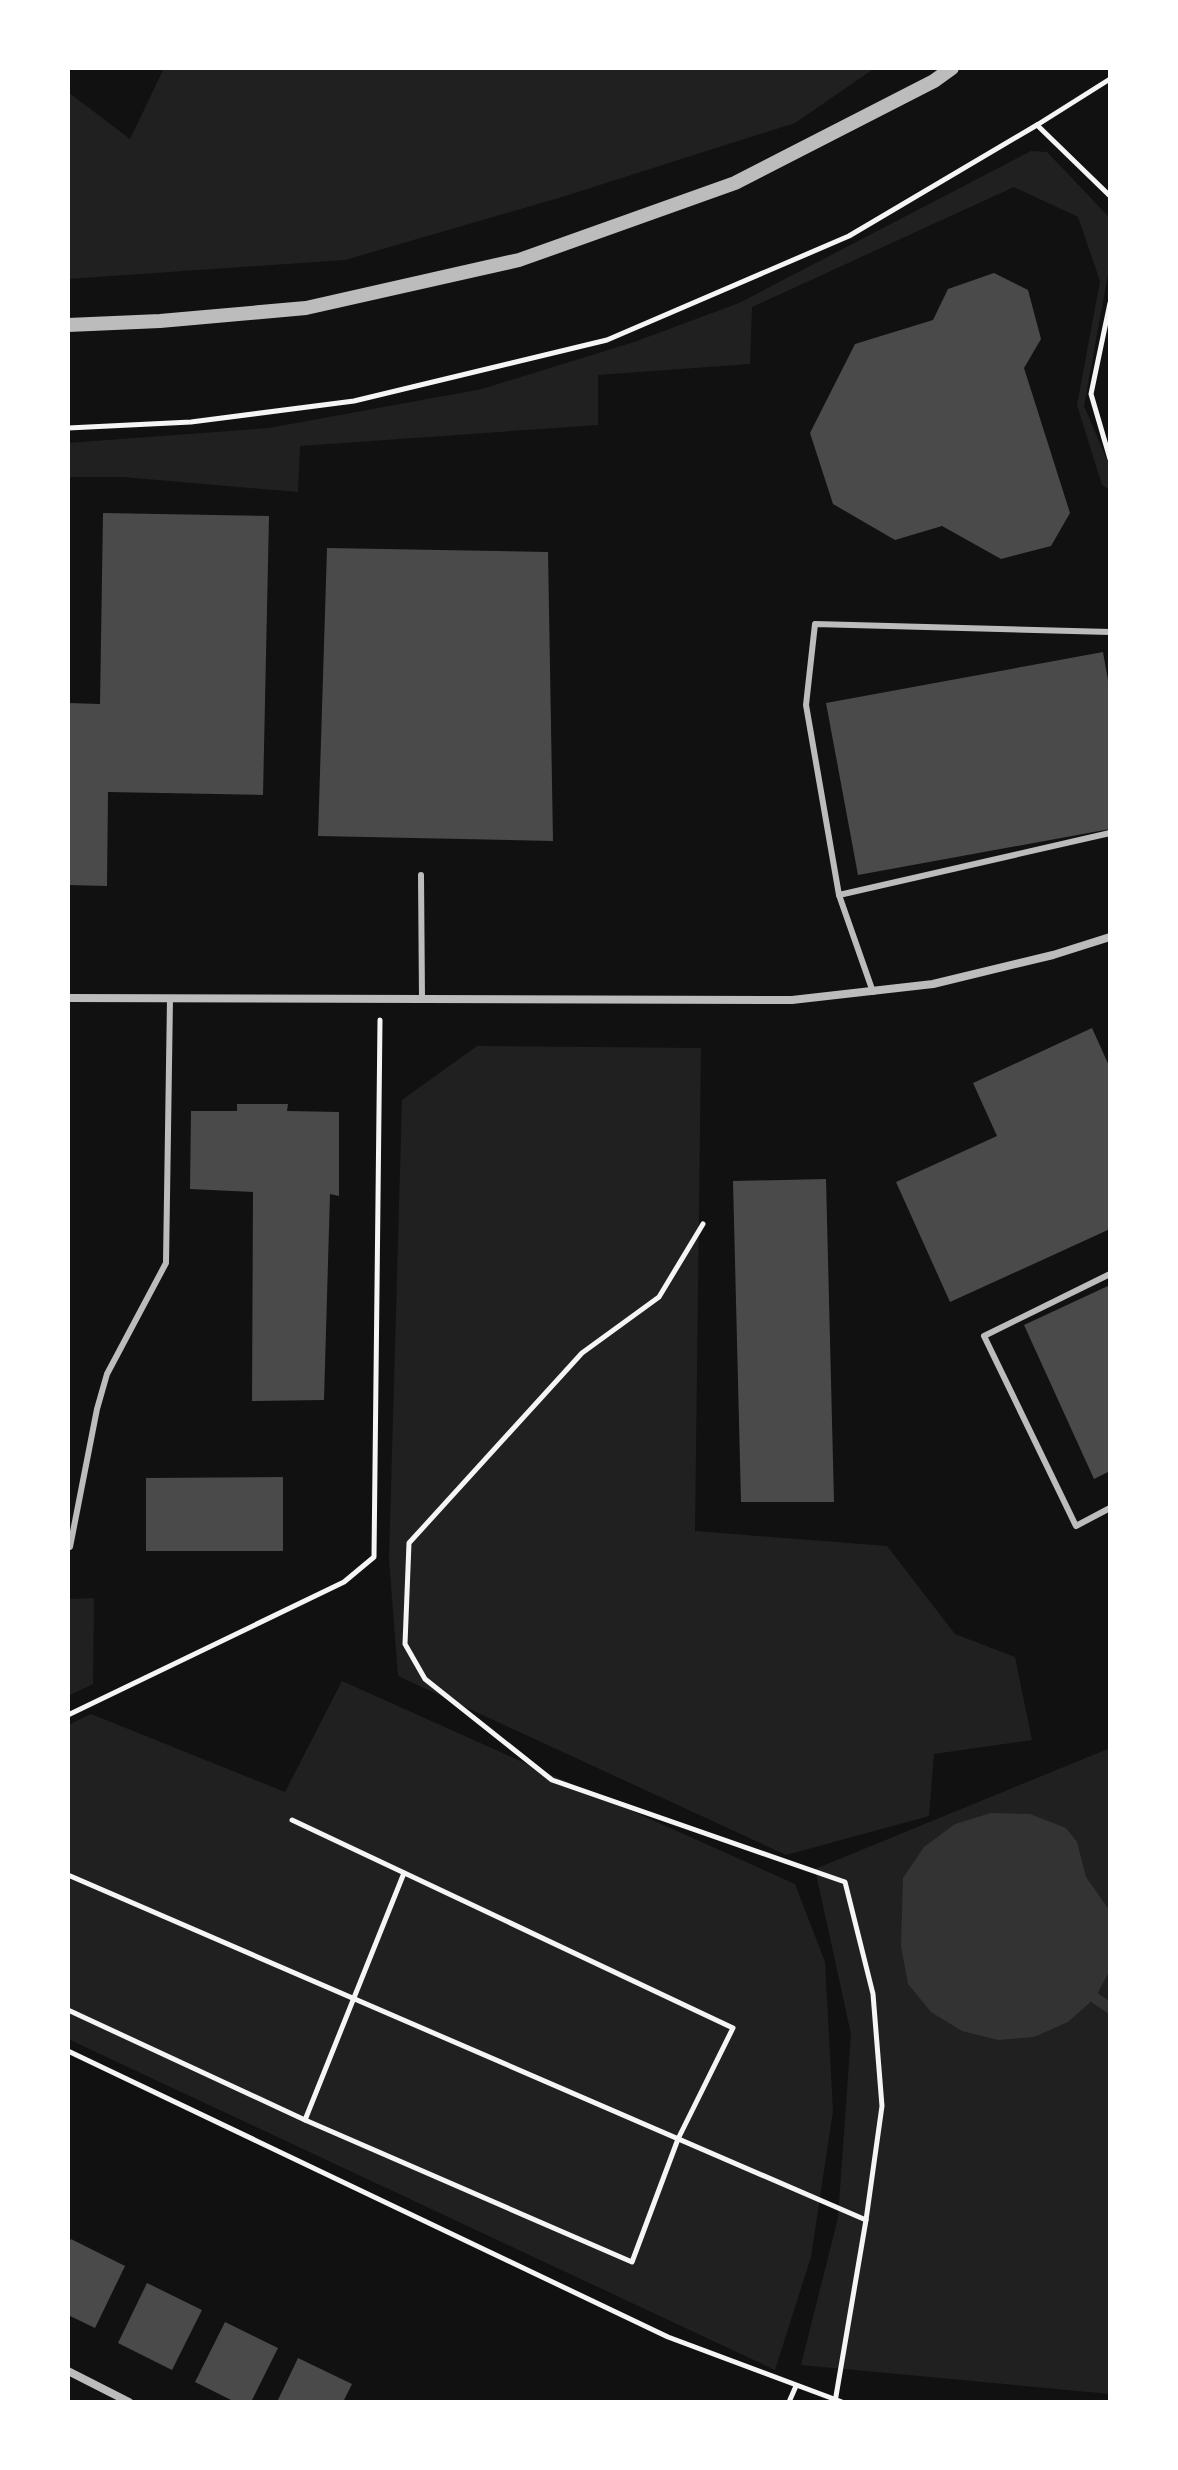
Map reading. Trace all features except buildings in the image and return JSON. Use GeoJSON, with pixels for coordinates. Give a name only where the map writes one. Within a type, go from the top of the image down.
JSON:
{"type":"FeatureCollection","features":[{"type":"Feature","properties":{"kind":"street"},"geometry":{"type":"LineString","coordinates":[[68,325],[160,321],[306,308],[519,260],[735,183],[934,81],[952,68]]}},
{"type":"Feature","properties":{"kind":"street"},"geometry":{"type":"LineString","coordinates":[[68,998],[792,1000],[933,984],[1053,955],[1110,937]]}},
{"type":"Feature","properties":{"kind":"street"},"geometry":{"type":"LineString","coordinates":[[68,2371],[129,2402]]}},
{"type":"Feature","properties":{"kind":"lane"},"geometry":{"type":"LineString","coordinates":[[873,993],[839,895],[806,705],[815,624],[1110,632]]}},
{"type":"Feature","properties":{"kind":"lane"},"geometry":{"type":"LineString","coordinates":[[839,895],[1110,833]]}},
{"type":"Feature","properties":{"kind":"lane"},"geometry":{"type":"LineString","coordinates":[[421,875],[422,999]]}},
{"type":"Feature","properties":{"kind":"lane"},"geometry":{"type":"LineString","coordinates":[[70,1547],[97,1409],[107,1374],[166,1263],[170,999]]}},
{"type":"Feature","properties":{"kind":"lane"},"geometry":{"type":"LineString","coordinates":[[1110,1274],[984,1336],[1076,1526],[1110,1508]]}},
{"type":"Feature","properties":{"kind":"path"},"geometry":{"type":"LineString","coordinates":[[68,428],[191,422],[354,401],[607,340],[849,236],[1110,79]]}},
{"type":"Feature","properties":{"kind":"path"},"geometry":{"type":"LineString","coordinates":[[1037,125],[1110,196]]}},
{"type":"Feature","properties":{"kind":"path"},"geometry":{"type":"LineString","coordinates":[[1110,303],[1091,394],[1110,459]]}},
{"type":"Feature","properties":{"kind":"path"},"geometry":{"type":"LineString","coordinates":[[68,1715],[344,1582],[374,1557],[380,999]]}},
{"type":"Feature","properties":{"kind":"path"},"geometry":{"type":"LineString","coordinates":[[703,1224],[659,1297],[582,1353],[409,1543],[405,1644],[425,1679],[552,1780],[845,1882],[873,1994],[882,2106],[835,2401]]}},
{"type":"Feature","properties":{"kind":"path"},"geometry":{"type":"LineString","coordinates":[[68,2010],[305,2120],[632,2262],[678,2139],[733,2028],[292,1820]]}},
{"type":"Feature","properties":{"kind":"path"},"geometry":{"type":"LineString","coordinates":[[305,2120],[404,1873]]}},
{"type":"Feature","properties":{"kind":"path"},"geometry":{"type":"LineString","coordinates":[[68,1875],[866,2220]]}},
{"type":"Feature","properties":{"kind":"path"},"geometry":{"type":"LineString","coordinates":[[68,2051],[668,2337],[842,2402]]}},
{"type":"Feature","properties":{"kind":"path"},"geometry":{"type":"LineString","coordinates":[[789,2402],[796,2386]]}},
{"type":"Feature","properties":{"kind":"shaded area"},"geometry":{"type":"Polygon","coordinates":[[[164,68],[875,68],[795,123],[562,197],[345,260],[68,279],[68,92],[130,139],[164,68]]]}},
{"type":"Feature","properties":{"kind":"shaded area"},"geometry":{"type":"Polygon","coordinates":[[[1031,151],[1047,152],[1110,218],[1110,263],[1084,406],[1110,467],[1110,490],[1102,485],[1077,405],[1100,281],[1078,217],[1014,187],[752,307],[750,364],[598,375],[598,425],[300,446],[298,492],[123,477],[68,477],[68,443],[269,428],[482,389],[634,342],[739,303],[1031,151]]]}},
{"type":"Feature","properties":{"kind":"shaded area"},"geometry":{"type":"Polygon","coordinates":[[[477,1046],[701,1048],[695,1531],[887,1546],[955,1634],[1015,1657],[1032,1740],[934,1754],[929,1816],[786,1855],[398,1676],[389,1559],[402,1100],[477,1046]]]}},
{"type":"Feature","properties":{"kind":"shaded area"},"geometry":{"type":"Polygon","coordinates":[[[94,1598],[93,1684],[68,1696],[68,1599],[94,1598]]]}},
{"type":"Feature","properties":{"kind":"shaded area"},"geometry":{"type":"Polygon","coordinates":[[[342,1681],[795,1884],[825,1962],[833,2111],[811,2257],[775,2370],[68,2039],[68,1725],[91,1714],[285,1792],[342,1681]]]}},
{"type":"Feature","properties":{"kind":"shaded area"},"geometry":{"type":"Polygon","coordinates":[[[1110,1748],[1110,2394],[801,2365],[838,2218],[851,2034],[815,1869],[1110,1748]]]}},
{"type":"Feature","properties":{"kind":"shaded area"},"geometry":{"type":"Polygon","coordinates":[[[991,1813],[1030,1814],[1066,1828],[1077,1842],[1086,1877],[1110,1911],[1110,1970],[1095,1998],[1068,2022],[1034,2037],[998,2040],[962,2031],[931,2012],[908,1984],[901,1946],[903,1878],[924,1847],[955,1824],[991,1813]]]}},
{"type":"Feature","properties":{"kind":"waterway"},"geometry":{"type":"LineString","coordinates":[[1095,1998],[1110,2008]]}}]}
